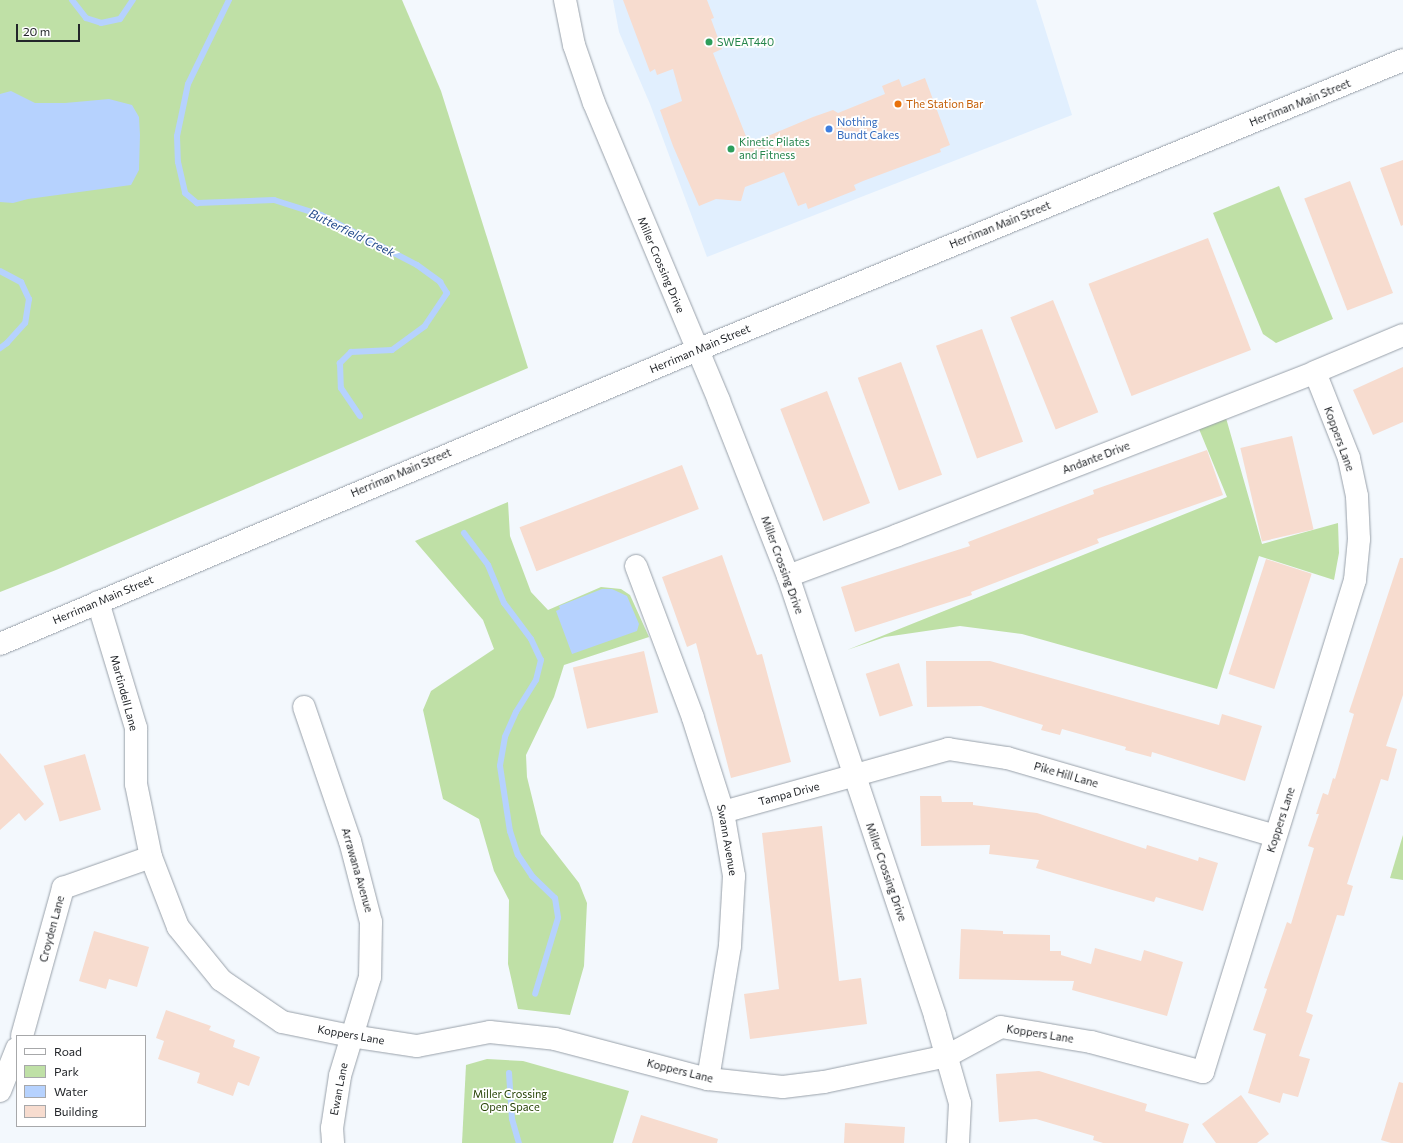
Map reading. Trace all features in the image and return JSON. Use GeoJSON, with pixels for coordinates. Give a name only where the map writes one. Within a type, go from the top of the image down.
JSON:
{"type":"FeatureCollection","features":[{"type":"Feature","properties":{"kind":"street","name":"Miller Crossing Drive"},"geometry":{"type":"LineString","coordinates":[[565,0],[574,45],[591,96],[697,350],[788,576],[947,1056],[960,1103],[958,1143]]}},
{"type":"Feature","properties":{"kind":"street","name":"Herriman Main Street"},"geometry":{"type":"LineString","coordinates":[[0,644],[697,350],[1403,60]]}},
{"type":"Feature","properties":{"kind":"street","name":"Andante Drive"},"geometry":{"type":"LineString","coordinates":[[788,576],[898,536],[1315,372],[1403,335]]}},
{"type":"Feature","properties":{"kind":"street","name":"Koppers Lane"},"geometry":{"type":"LineString","coordinates":[[151,857],[178,927],[221,980],[282,1022],[351,1036],[417,1046],[490,1032],[555,1038],[708,1079],[783,1086],[824,1082],[947,1056],[1002,1027],[1091,1042],[1203,1072],[1355,580],[1359,539],[1357,496],[1349,458],[1315,372]]}},
{"type":"Feature","properties":{"kind":"street","name":"Swann Avenue"},"geometry":{"type":"LineString","coordinates":[[636,566],[693,718],[723,812],[734,876],[730,946],[708,1079]]}},
{"type":"Feature","properties":{"kind":"street","name":"Martindell Lane"},"geometry":{"type":"LineString","coordinates":[[98,602],[136,728],[136,784],[151,857]]}},
{"type":"Feature","properties":{"kind":"street","name":"Arrawana Avenue"},"geometry":{"type":"LineString","coordinates":[[304,707],[350,842],[371,922],[370,977],[351,1036]]}},
{"type":"Feature","properties":{"kind":"street","name":"Pike Hill Lane"},"geometry":{"type":"LineString","coordinates":[[854,776],[948,749],[1007,758],[1275,836]]}},
{"type":"Feature","properties":{"kind":"street","name":"Tampa Drive"},"geometry":{"type":"LineString","coordinates":[[723,812],[854,776]]}},
{"type":"Feature","properties":{"kind":"street","name":"Croyden Lane"},"geometry":{"type":"LineString","coordinates":[[22,1035],[63,888],[151,857]]}},
{"type":"Feature","properties":{"kind":"street","name":"Ewan Lane"},"geometry":{"type":"LineString","coordinates":[[333,1143],[332,1128],[340,1076],[351,1036]]}},
{"type":"Feature","properties":{"kind":"street"},"geometry":{"type":"LineString","coordinates":[[0,1091],[16,1051]]}},
{"type":"Feature","properties":{"kind":"shaded area"},"geometry":{"type":"Polygon","coordinates":[[[613,0],[1036,0],[1072,115],[707,257],[650,104],[619,32],[613,0]]]}},
{"type":"Feature","properties":{"kind":"green space"},"geometry":{"type":"Polygon","coordinates":[[[0,0],[402,0],[441,91],[528,368],[56,570],[0,592],[0,0]]]}},
{"type":"Feature","properties":{"kind":"green space"},"geometry":{"type":"Polygon","coordinates":[[[1279,186],[1333,319],[1276,343],[1263,334],[1213,213],[1279,186]]]}},
{"type":"Feature","properties":{"kind":"green space"},"geometry":{"type":"Polygon","coordinates":[[[1226,418],[1262,544],[1338,523],[1339,553],[1334,580],[1259,556],[1217,689],[1022,634],[960,626],[885,637],[847,650],[1227,497],[1199,429],[1226,418]]]}},
{"type":"Feature","properties":{"kind":"green space"},"geometry":{"type":"Polygon","coordinates":[[[508,502],[510,536],[531,592],[548,610],[601,587],[621,589],[630,595],[649,637],[564,665],[554,697],[526,755],[527,777],[541,834],[579,883],[587,903],[584,966],[570,1015],[518,1009],[508,964],[509,900],[494,871],[479,819],[443,799],[423,710],[431,691],[494,649],[483,620],[415,541],[508,502]]]}},
{"type":"Feature","properties":{"kind":"green space"},"geometry":{"type":"Polygon","coordinates":[[[1403,835],[1403,880],[1390,878],[1403,835]]]}},
{"type":"Feature","properties":{"kind":"green space","name":"Miller Crossing Open Space"},"geometry":{"type":"Polygon","coordinates":[[[487,1059],[523,1061],[629,1091],[613,1143],[462,1143],[466,1065],[487,1059]]]}},
{"type":"Feature","properties":{"kind":"water"},"geometry":{"type":"Polygon","coordinates":[[[11,91],[35,103],[65,103],[109,99],[132,105],[139,117],[140,135],[139,170],[131,185],[28,199],[13,203],[0,202],[0,94],[11,91]]]}},
{"type":"Feature","properties":{"kind":"water"},"geometry":{"type":"Polygon","coordinates":[[[602,589],[612,589],[627,596],[639,624],[637,631],[572,654],[556,611],[560,609],[559,606],[602,589]]]}},
{"type":"Feature","properties":{"kind":"building"},"geometry":{"type":"Polygon","coordinates":[[[623,0],[707,0],[714,18],[711,19],[722,49],[713,53],[749,144],[813,117],[833,110],[838,113],[885,94],[882,86],[899,79],[902,87],[925,78],[950,145],[940,149],[941,152],[854,185],[856,190],[808,209],[806,203],[798,206],[784,172],[745,187],[741,201],[716,199],[699,206],[673,146],[660,110],[682,101],[673,69],[657,75],[655,69],[650,72],[623,0]]]}},
{"type":"Feature","properties":{"kind":"building"},"geometry":{"type":"Polygon","coordinates":[[[1403,160],[1403,225],[1401,226],[1380,168],[1403,160]]]}},
{"type":"Feature","properties":{"kind":"building"},"geometry":{"type":"Polygon","coordinates":[[[1350,181],[1393,293],[1347,311],[1304,199],[1350,181]]]}},
{"type":"Feature","properties":{"kind":"building"},"geometry":{"type":"Polygon","coordinates":[[[1208,238],[1251,350],[1132,396],[1089,284],[1208,238]]]}},
{"type":"Feature","properties":{"kind":"building"},"geometry":{"type":"Polygon","coordinates":[[[1053,300],[1098,412],[1056,429],[1010,317],[1053,300]]]}},
{"type":"Feature","properties":{"kind":"building"},"geometry":{"type":"Polygon","coordinates":[[[982,329],[1023,442],[977,459],[936,346],[982,329]]]}},
{"type":"Feature","properties":{"kind":"building"},"geometry":{"type":"Polygon","coordinates":[[[901,362],[942,475],[899,490],[858,378],[901,362]]]}},
{"type":"Feature","properties":{"kind":"building"},"geometry":{"type":"Polygon","coordinates":[[[1403,367],[1403,422],[1373,435],[1353,390],[1403,367]]]}},
{"type":"Feature","properties":{"kind":"building"},"geometry":{"type":"Polygon","coordinates":[[[827,391],[870,503],[823,521],[780,409],[827,391]]]}},
{"type":"Feature","properties":{"kind":"building"},"geometry":{"type":"Polygon","coordinates":[[[1292,436],[1314,530],[1262,541],[1240,448],[1292,436]]]}},
{"type":"Feature","properties":{"kind":"building"},"geometry":{"type":"Polygon","coordinates":[[[1207,450],[1223,495],[1097,539],[1099,543],[971,592],[972,595],[855,632],[841,587],[970,546],[968,542],[1094,494],[1093,490],[1207,450]]]}},
{"type":"Feature","properties":{"kind":"building"},"geometry":{"type":"Polygon","coordinates":[[[682,465],[699,509],[536,571],[520,527],[682,465]]]}},
{"type":"Feature","properties":{"kind":"building"},"geometry":{"type":"Polygon","coordinates":[[[722,555],[757,655],[762,654],[791,762],[731,778],[696,643],[687,647],[662,577],[722,555]]]}},
{"type":"Feature","properties":{"kind":"building"},"geometry":{"type":"Polygon","coordinates":[[[1400,558],[1403,558],[1403,695],[1386,746],[1397,749],[1388,781],[1381,779],[1347,884],[1353,886],[1344,916],[1337,915],[1306,1012],[1313,1015],[1299,1056],[1310,1059],[1298,1097],[1283,1093],[1280,1103],[1248,1093],[1266,1034],[1253,1030],[1267,989],[1264,988],[1287,922],[1291,924],[1314,848],[1308,846],[1319,814],[1316,814],[1323,793],[1328,795],[1333,778],[1335,779],[1354,714],[1349,712],[1400,558]]]}},
{"type":"Feature","properties":{"kind":"building"},"geometry":{"type":"Polygon","coordinates":[[[1266,559],[1312,574],[1274,689],[1229,674],[1266,559]]]}},
{"type":"Feature","properties":{"kind":"building"},"geometry":{"type":"Polygon","coordinates":[[[644,651],[658,712],[587,729],[573,667],[644,651]]]}},
{"type":"Feature","properties":{"kind":"building"},"geometry":{"type":"Polygon","coordinates":[[[926,661],[990,661],[1219,725],[1222,714],[1262,726],[1245,781],[1152,752],[1151,757],[1125,750],[1126,747],[1062,729],[1060,735],[1041,730],[1043,725],[981,706],[927,707],[926,661]]]}},
{"type":"Feature","properties":{"kind":"building"},"geometry":{"type":"Polygon","coordinates":[[[899,663],[913,706],[880,717],[866,674],[899,663]]]}},
{"type":"Feature","properties":{"kind":"building"},"geometry":{"type":"Polygon","coordinates":[[[0,753],[44,804],[25,821],[19,813],[0,830],[0,753]]]}},
{"type":"Feature","properties":{"kind":"building"},"geometry":{"type":"Polygon","coordinates":[[[85,754],[101,810],[60,822],[44,766],[85,754]]]}},
{"type":"Feature","properties":{"kind":"building"},"geometry":{"type":"Polygon","coordinates":[[[920,796],[941,796],[942,802],[973,802],[973,805],[1037,813],[1146,849],[1147,845],[1198,861],[1199,857],[1218,863],[1203,911],[1156,897],[1154,902],[1036,868],[1039,860],[989,854],[990,845],[921,846],[920,796]]]}},
{"type":"Feature","properties":{"kind":"building"},"geometry":{"type":"Polygon","coordinates":[[[822,826],[839,981],[861,978],[867,1024],[750,1039],[744,994],[779,989],[762,833],[822,826]]]}},
{"type":"Feature","properties":{"kind":"building"},"geometry":{"type":"Polygon","coordinates":[[[961,929],[1003,931],[1003,934],[1050,935],[1050,951],[1061,951],[1061,955],[1091,964],[1095,948],[1141,961],[1144,950],[1183,962],[1167,1016],[1072,990],[1074,981],[959,979],[961,929]]]}},
{"type":"Feature","properties":{"kind":"building"},"geometry":{"type":"Polygon","coordinates":[[[94,931],[149,947],[137,987],[109,979],[106,989],[79,981],[94,931]]]}},
{"type":"Feature","properties":{"kind":"building"},"geometry":{"type":"Polygon","coordinates":[[[166,1010],[211,1026],[209,1030],[235,1040],[233,1047],[260,1057],[249,1086],[238,1082],[233,1096],[197,1083],[200,1073],[158,1059],[164,1041],[156,1038],[166,1010]]]}},
{"type":"Feature","properties":{"kind":"building"},"geometry":{"type":"Polygon","coordinates":[[[1039,1071],[1147,1104],[1145,1111],[1189,1124],[1183,1143],[1103,1143],[1093,1140],[1094,1136],[1036,1119],[999,1122],[996,1074],[1039,1071]]]}},
{"type":"Feature","properties":{"kind":"building"},"geometry":{"type":"Polygon","coordinates":[[[1399,1082],[1403,1083],[1403,1143],[1391,1143],[1381,1140],[1399,1082]]]}},
{"type":"Feature","properties":{"kind":"building"},"geometry":{"type":"Polygon","coordinates":[[[1241,1095],[1269,1134],[1257,1143],[1216,1143],[1202,1124],[1241,1095]]]}},
{"type":"Feature","properties":{"kind":"building"},"geometry":{"type":"Polygon","coordinates":[[[641,1115],[718,1139],[717,1143],[632,1143],[641,1115]]]}},
{"type":"Feature","properties":{"kind":"building"},"geometry":{"type":"Polygon","coordinates":[[[845,1123],[905,1127],[904,1143],[844,1143],[845,1123]]]}},
{"type":"Feature","properties":{"kind":"waterway"},"geometry":{"type":"LineString","coordinates":[[72,0],[86,18],[101,23],[120,19],[133,0]]}},
{"type":"Feature","properties":{"kind":"waterway","name":"Butterfield Creek"},"geometry":{"type":"LineString","coordinates":[[229,0],[188,84],[177,136],[178,162],[185,193],[197,203],[274,200],[321,215],[417,265],[440,282],[447,293],[425,326],[392,350],[351,352],[340,363],[341,388],[360,416]]}},
{"type":"Feature","properties":{"kind":"waterway"},"geometry":{"type":"LineString","coordinates":[[0,271],[21,282],[29,299],[25,323],[7,343],[0,348]]}},
{"type":"Feature","properties":{"kind":"waterway","name":"Butterfield Creek"},"geometry":{"type":"LineString","coordinates":[[464,533],[488,565],[504,603],[531,639],[541,660],[536,680],[516,712],[505,737],[500,766],[510,831],[518,855],[532,876],[555,898],[558,918],[535,994]]}},
{"type":"Feature","properties":{"kind":"waterway","name":"Butterfield Creek"},"geometry":{"type":"LineString","coordinates":[[509,1073],[512,1119],[519,1143]]}},
{"type":"Feature","properties":{"kind":"place","name":"SWEAT440"},"geometry":{"type":"Point","coordinates":[709,42]}},
{"type":"Feature","properties":{"kind":"place","name":"The Station Bar"},"geometry":{"type":"Point","coordinates":[898,104]}},
{"type":"Feature","properties":{"kind":"place","name":"Nothing Bundt Cakes"},"geometry":{"type":"Point","coordinates":[829,129]}},
{"type":"Feature","properties":{"kind":"place","name":"Kinetic Pilates and Fitness"},"geometry":{"type":"Point","coordinates":[731,149]}}]}
